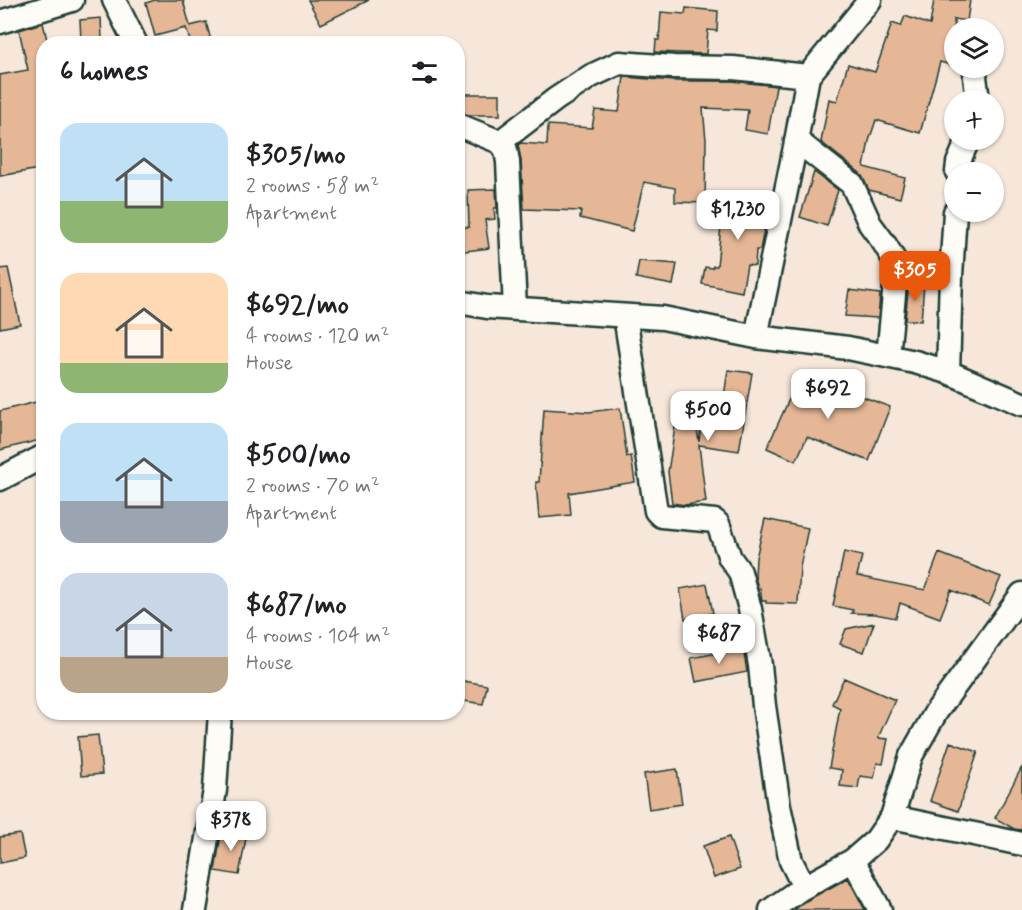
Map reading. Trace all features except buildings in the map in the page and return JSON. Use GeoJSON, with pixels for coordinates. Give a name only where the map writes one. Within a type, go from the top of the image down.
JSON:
{"type":"FeatureCollection","features":[{"type":"Feature","properties":{"kind":"street"},"geometry":{"type":"LineString","coordinates":[[0,22],[72,0]]}},
{"type":"Feature","properties":{"kind":"street"},"geometry":{"type":"LineString","coordinates":[[114,0],[132,36]]}},
{"type":"Feature","properties":{"kind":"street"},"geometry":{"type":"LineString","coordinates":[[756,337],[808,76],[870,0]]}},
{"type":"Feature","properties":{"kind":"street"},"geometry":{"type":"LineString","coordinates":[[500,142],[556,99],[591,76],[619,63],[733,68],[808,76]]}},
{"type":"Feature","properties":{"kind":"street"},"geometry":{"type":"LineString","coordinates":[[465,128],[500,142],[506,150],[515,309]]}},
{"type":"Feature","properties":{"kind":"street"},"geometry":{"type":"LineString","coordinates":[[796,140],[852,184],[870,224],[895,263],[896,274],[888,356]]}},
{"type":"Feature","properties":{"kind":"street"},"geometry":{"type":"LineString","coordinates":[[948,372],[954,222]]}},
{"type":"Feature","properties":{"kind":"street"},"geometry":{"type":"LineString","coordinates":[[465,303],[487,307],[673,320],[756,337],[848,348],[915,362],[948,372],[1022,404]]}},
{"type":"Feature","properties":{"kind":"street"},"geometry":{"type":"LineString","coordinates":[[625,316],[656,511],[661,516],[715,521],[730,558],[740,572],[750,609],[758,654],[779,806],[791,861],[804,887]]}},
{"type":"Feature","properties":{"kind":"street"},"geometry":{"type":"LineString","coordinates":[[0,478],[36,460]]}},
{"type":"Feature","properties":{"kind":"street"},"geometry":{"type":"LineString","coordinates":[[771,910],[804,887],[853,861],[876,840],[892,817],[911,756],[936,712],[1022,594]]}},
{"type":"Feature","properties":{"kind":"street"},"geometry":{"type":"LineString","coordinates":[[195,910],[216,790],[220,720]]}},
{"type":"Feature","properties":{"kind":"street"},"geometry":{"type":"LineString","coordinates":[[892,817],[1022,844]]}},
{"type":"Feature","properties":{"kind":"street"},"geometry":{"type":"LineString","coordinates":[[853,861],[880,910]]}}]}
